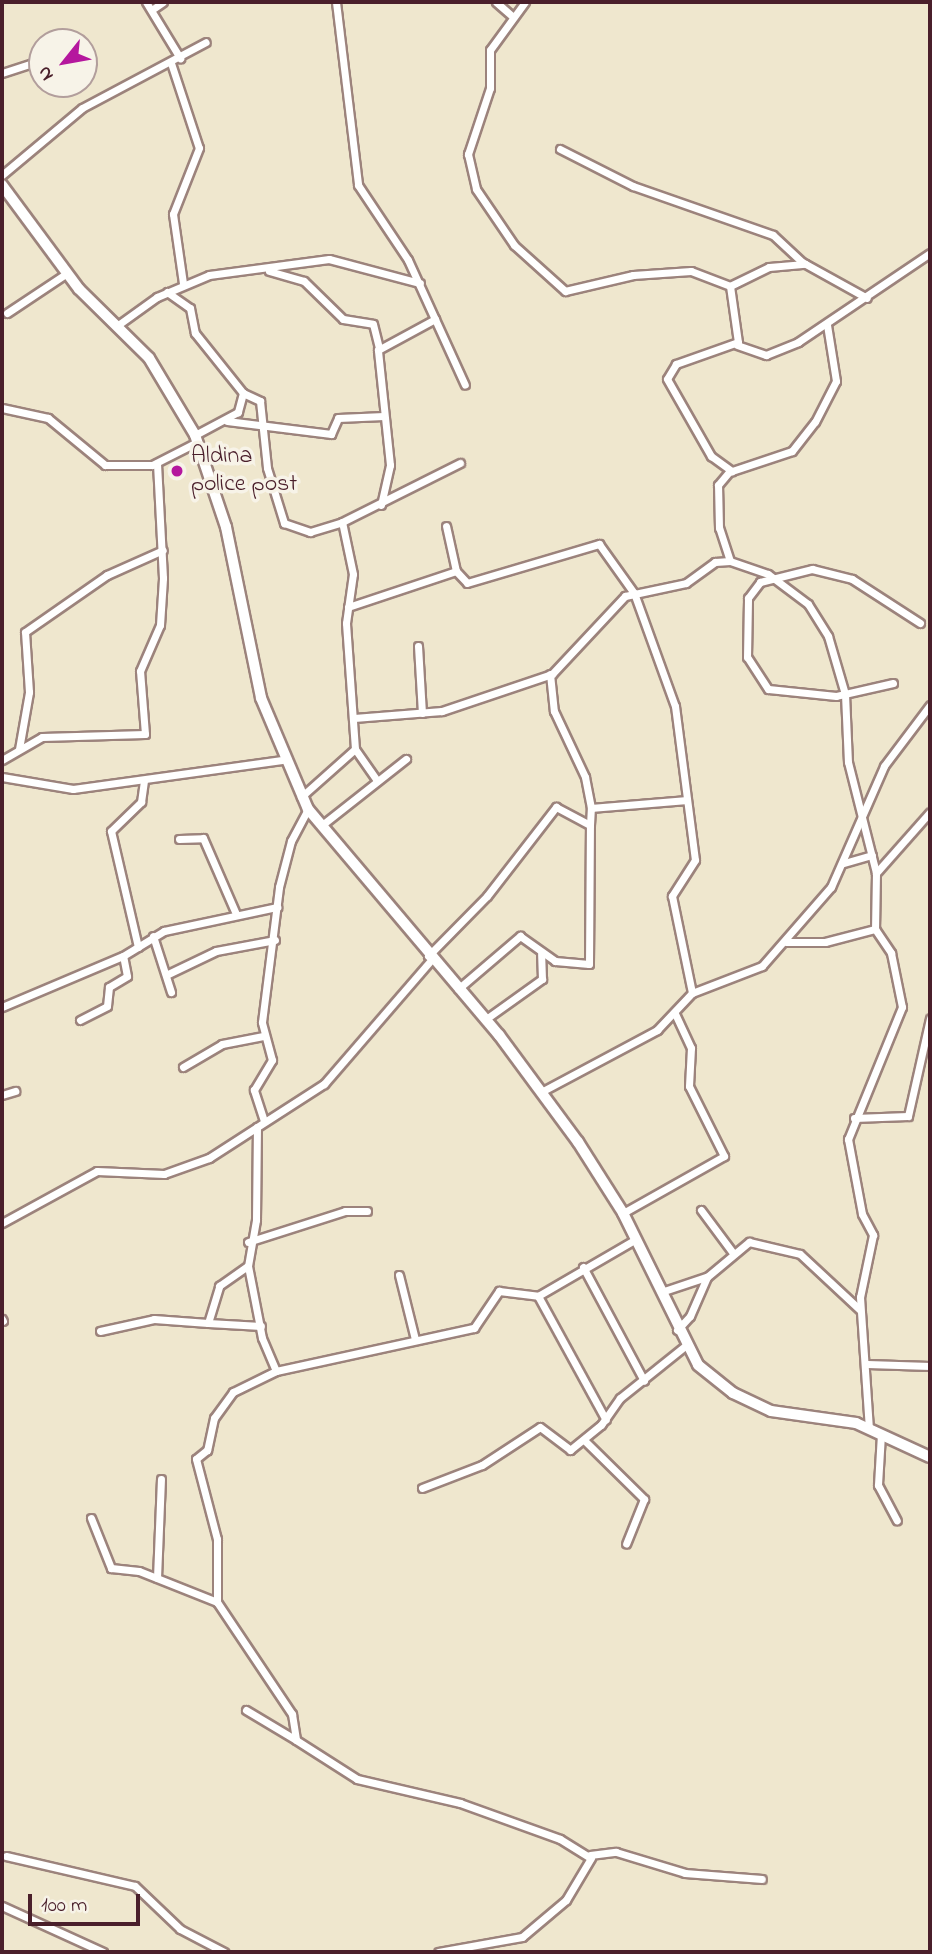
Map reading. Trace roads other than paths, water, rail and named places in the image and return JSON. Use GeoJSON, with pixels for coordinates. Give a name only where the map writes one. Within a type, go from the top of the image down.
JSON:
{"type":"FeatureCollection","features":[{"type":"Feature","properties":{"kind":"street"},"geometry":{"type":"LineString","coordinates":[[146,2],[153,9],[180,58]]}},
{"type":"Feature","properties":{"kind":"street"},"geometry":{"type":"LineString","coordinates":[[153,9],[163,2]]}},
{"type":"Feature","properties":{"kind":"street"},"geometry":{"type":"LineString","coordinates":[[336,2],[358,185],[420,283],[466,385]]}},
{"type":"Feature","properties":{"kind":"street"},"geometry":{"type":"LineString","coordinates":[[496,2],[512,16]]}},
{"type":"Feature","properties":{"kind":"street"},"geometry":{"type":"LineString","coordinates":[[525,2],[512,16],[490,50],[490,88],[468,154],[476,189],[514,245],[569,292],[633,275],[691,271],[730,286],[769,267],[806,264]]}},
{"type":"Feature","properties":{"kind":"street"},"geometry":{"type":"LineString","coordinates":[[2,175],[82,108],[172,63],[206,42]]}},
{"type":"Feature","properties":{"kind":"street"},"geometry":{"type":"LineString","coordinates":[[172,63],[199,148],[173,214],[183,283]]}},
{"type":"Feature","properties":{"kind":"street"},"geometry":{"type":"LineString","coordinates":[[2,73],[28,65]]}},
{"type":"Feature","properties":{"kind":"street"},"geometry":{"type":"LineString","coordinates":[[560,149],[633,186],[773,235],[806,264],[867,298]]}},
{"type":"Feature","properties":{"kind":"street"},"geometry":{"type":"LineString","coordinates":[[2,185],[67,273],[153,363],[196,438],[226,527],[255,678],[282,760],[308,809],[429,958],[486,1019],[541,1092],[623,1213],[685,1346],[707,1375],[743,1399],[782,1415],[869,1429],[930,1457]]}},
{"type":"Feature","properties":{"kind":"street"},"geometry":{"type":"LineString","coordinates":[[732,471],[711,456],[667,379],[676,364],[737,345],[770,355],[827,325],[930,253]]}},
{"type":"Feature","properties":{"kind":"street"},"geometry":{"type":"LineString","coordinates":[[118,324],[183,283],[267,270],[344,260],[420,283]]}},
{"type":"Feature","properties":{"kind":"street"},"geometry":{"type":"LineString","coordinates":[[267,270],[300,279],[343,318],[369,322],[379,348],[390,465],[381,505]]}},
{"type":"Feature","properties":{"kind":"street"},"geometry":{"type":"LineString","coordinates":[[7,313],[67,273]]}},
{"type":"Feature","properties":{"kind":"street"},"geometry":{"type":"LineString","coordinates":[[730,286],[737,345]]}},
{"type":"Feature","properties":{"kind":"street"},"geometry":{"type":"LineString","coordinates":[[166,292],[190,308],[198,338],[243,393],[260,401],[261,429],[284,523],[310,532],[342,522],[381,505],[460,463]]}},
{"type":"Feature","properties":{"kind":"street"},"geometry":{"type":"LineString","coordinates":[[379,348],[435,319]]}},
{"type":"Feature","properties":{"kind":"street"},"geometry":{"type":"LineString","coordinates":[[730,561],[715,505],[718,485],[732,471],[777,460],[814,422],[836,381],[827,325]]}},
{"type":"Feature","properties":{"kind":"street"},"geometry":{"type":"LineString","coordinates":[[2,408],[48,418],[101,464],[157,463],[226,421],[242,406],[243,393]]}},
{"type":"Feature","properties":{"kind":"street"},"geometry":{"type":"LineString","coordinates":[[226,421],[261,429],[331,434],[338,418],[384,416]]}},
{"type":"Feature","properties":{"kind":"street"},"geometry":{"type":"LineString","coordinates":[[2,760],[42,737],[145,734],[140,671],[160,625],[163,550],[157,463]]}},
{"type":"Feature","properties":{"kind":"street"},"geometry":{"type":"LineString","coordinates":[[342,522],[353,575],[348,607],[355,749],[377,781]]}},
{"type":"Feature","properties":{"kind":"street"},"geometry":{"type":"LineString","coordinates":[[446,526],[461,583],[597,543],[634,593],[675,706],[695,864],[671,896],[692,993]]}},
{"type":"Feature","properties":{"kind":"street"},"geometry":{"type":"LineString","coordinates":[[19,750],[29,692],[25,632],[107,575],[163,550]]}},
{"type":"Feature","properties":{"kind":"street"},"geometry":{"type":"LineString","coordinates":[[354,718],[422,713],[550,674],[608,609],[634,593],[686,583],[709,565],[730,561],[773,577],[798,592],[819,619],[845,694],[848,762],[876,873],[875,929],[891,953],[902,1007],[854,1118],[848,1139],[852,1172],[873,1235],[860,1310],[867,1364],[869,1429]]}},
{"type":"Feature","properties":{"kind":"street"},"geometry":{"type":"LineString","coordinates":[[893,683],[845,694],[782,695],[751,670],[744,614],[754,590],[773,577],[812,569],[836,574],[920,623]]}},
{"type":"Feature","properties":{"kind":"street"},"geometry":{"type":"LineString","coordinates":[[348,607],[456,570]]}},
{"type":"Feature","properties":{"kind":"street"},"geometry":{"type":"LineString","coordinates":[[418,646],[422,713]]}},
{"type":"Feature","properties":{"kind":"street"},"geometry":{"type":"LineString","coordinates":[[458,989],[517,937],[541,954],[578,967],[592,959],[592,808],[585,777],[555,711],[550,674]]}},
{"type":"Feature","properties":{"kind":"street"},"geometry":{"type":"LineString","coordinates":[[541,1092],[657,1030],[692,993],[758,970],[786,942],[844,863],[894,749],[930,705]]}},
{"type":"Feature","properties":{"kind":"street"},"geometry":{"type":"LineString","coordinates":[[301,797],[355,749]]}},
{"type":"Feature","properties":{"kind":"street"},"geometry":{"type":"LineString","coordinates":[[322,825],[406,759]]}},
{"type":"Feature","properties":{"kind":"street"},"geometry":{"type":"LineString","coordinates":[[2,777],[57,789],[144,781],[282,760]]}},
{"type":"Feature","properties":{"kind":"street"},"geometry":{"type":"LineString","coordinates":[[138,947],[111,831],[141,802],[144,781]]}},
{"type":"Feature","properties":{"kind":"street"},"geometry":{"type":"LineString","coordinates":[[592,808],[687,800]]}},
{"type":"Feature","properties":{"kind":"street"},"geometry":{"type":"LineString","coordinates":[[2,1223],[52,1201],[91,1173],[174,1171],[205,1161],[257,1127],[334,1074],[429,958],[487,896],[556,807],[590,825]]}},
{"type":"Feature","properties":{"kind":"street"},"geometry":{"type":"LineString","coordinates":[[264,1121],[254,1090],[271,1063],[263,1036],[277,907],[284,860],[308,809]]}},
{"type":"Feature","properties":{"kind":"street"},"geometry":{"type":"LineString","coordinates":[[876,873],[930,812]]}},
{"type":"Feature","properties":{"kind":"street"},"geometry":{"type":"LineString","coordinates":[[178,839],[201,836],[236,914]]}},
{"type":"Feature","properties":{"kind":"street"},"geometry":{"type":"LineString","coordinates":[[844,863],[872,855]]}},
{"type":"Feature","properties":{"kind":"street"},"geometry":{"type":"LineString","coordinates":[[2,1007],[123,956],[153,936],[236,914],[277,907]]}},
{"type":"Feature","properties":{"kind":"street"},"geometry":{"type":"LineString","coordinates":[[786,942],[825,942],[875,929]]}},
{"type":"Feature","properties":{"kind":"street"},"geometry":{"type":"LineString","coordinates":[[153,936],[171,992]]}},
{"type":"Feature","properties":{"kind":"street"},"geometry":{"type":"LineString","coordinates":[[166,975],[216,951],[275,940]]}},
{"type":"Feature","properties":{"kind":"street"},"geometry":{"type":"LineString","coordinates":[[486,1019],[542,979],[541,954]]}},
{"type":"Feature","properties":{"kind":"street"},"geometry":{"type":"LineString","coordinates":[[80,1020],[107,1006],[109,987],[127,976],[123,956]]}},
{"type":"Feature","properties":{"kind":"street"},"geometry":{"type":"LineString","coordinates":[[623,1213],[724,1156],[689,1086],[691,1048],[675,1013]]}},
{"type":"Feature","properties":{"kind":"street"},"geometry":{"type":"LineString","coordinates":[[854,1118],[908,1116],[930,1018]]}},
{"type":"Feature","properties":{"kind":"street"},"geometry":{"type":"LineString","coordinates":[[183,1067],[222,1044],[263,1036]]}},
{"type":"Feature","properties":{"kind":"street"},"geometry":{"type":"LineString","coordinates":[[2,1095],[15,1091]]}},
{"type":"Feature","properties":{"kind":"street"},"geometry":{"type":"LineString","coordinates":[[257,1127],[256,1223],[248,1242],[248,1266],[261,1326],[276,1371]]}},
{"type":"Feature","properties":{"kind":"street"},"geometry":{"type":"LineString","coordinates":[[248,1242],[263,1234],[285,1235],[345,1210],[366,1211]]}},
{"type":"Feature","properties":{"kind":"street"},"geometry":{"type":"LineString","coordinates":[[701,1210],[733,1253]]}},
{"type":"Feature","properties":{"kind":"street"},"geometry":{"type":"LineString","coordinates":[[256,1223],[263,1234]]}},
{"type":"Feature","properties":{"kind":"street"},"geometry":{"type":"LineString","coordinates":[[296,1740],[292,1714],[217,1602],[217,1539],[196,1459],[206,1450],[214,1418],[233,1392],[276,1371],[477,1326],[495,1292],[538,1296],[583,1267],[636,1239]]}},
{"type":"Feature","properties":{"kind":"street"},"geometry":{"type":"LineString","coordinates":[[661,1292],[706,1277],[733,1253],[757,1242],[796,1252],[860,1310]]}},
{"type":"Feature","properties":{"kind":"street"},"geometry":{"type":"LineString","coordinates":[[208,1323],[219,1286],[248,1266]]}},
{"type":"Feature","properties":{"kind":"street"},"geometry":{"type":"LineString","coordinates":[[583,1267],[644,1381]]}},
{"type":"Feature","properties":{"kind":"street"},"geometry":{"type":"LineString","coordinates":[[399,1275],[415,1339]]}},
{"type":"Feature","properties":{"kind":"street"},"geometry":{"type":"LineString","coordinates":[[676,1330],[690,1317],[706,1277]]}},
{"type":"Feature","properties":{"kind":"street"},"geometry":{"type":"LineString","coordinates":[[538,1296],[606,1420]]}},
{"type":"Feature","properties":{"kind":"street"},"geometry":{"type":"LineString","coordinates":[[100,1331],[154,1319],[261,1326]]}},
{"type":"Feature","properties":{"kind":"street"},"geometry":{"type":"LineString","coordinates":[[422,1488],[482,1465],[540,1427],[566,1451],[584,1441],[606,1420],[616,1401],[685,1346]]}},
{"type":"Feature","properties":{"kind":"street"},"geometry":{"type":"LineString","coordinates":[[867,1364],[930,1366]]}},
{"type":"Feature","properties":{"kind":"street"},"geometry":{"type":"LineString","coordinates":[[881,1434],[878,1485],[897,1520]]}},
{"type":"Feature","properties":{"kind":"street"},"geometry":{"type":"LineString","coordinates":[[584,1441],[644,1499],[626,1544]]}},
{"type":"Feature","properties":{"kind":"street"},"geometry":{"type":"LineString","coordinates":[[157,1578],[161,1479]]}},
{"type":"Feature","properties":{"kind":"street"},"geometry":{"type":"LineString","coordinates":[[91,1518],[111,1569],[157,1578],[217,1602]]}},
{"type":"Feature","properties":{"kind":"street"},"geometry":{"type":"LineString","coordinates":[[246,1710],[357,1779],[444,1798],[590,1854],[617,1852],[685,1873],[762,1879]]}},
{"type":"Feature","properties":{"kind":"street"},"geometry":{"type":"LineString","coordinates":[[438,1952],[501,1944],[529,1933],[582,1881],[590,1854]]}},
{"type":"Feature","properties":{"kind":"street"},"geometry":{"type":"LineString","coordinates":[[6,1856],[135,1886],[180,1928],[224,1952]]}},
{"type":"Feature","properties":{"kind":"street"},"geometry":{"type":"LineString","coordinates":[[2,1906],[97,1951]]}},
{"type":"Feature","properties":{"kind":"place","name":"Aldina police post"},"geometry":{"type":"Point","coordinates":[177,471]}}]}
